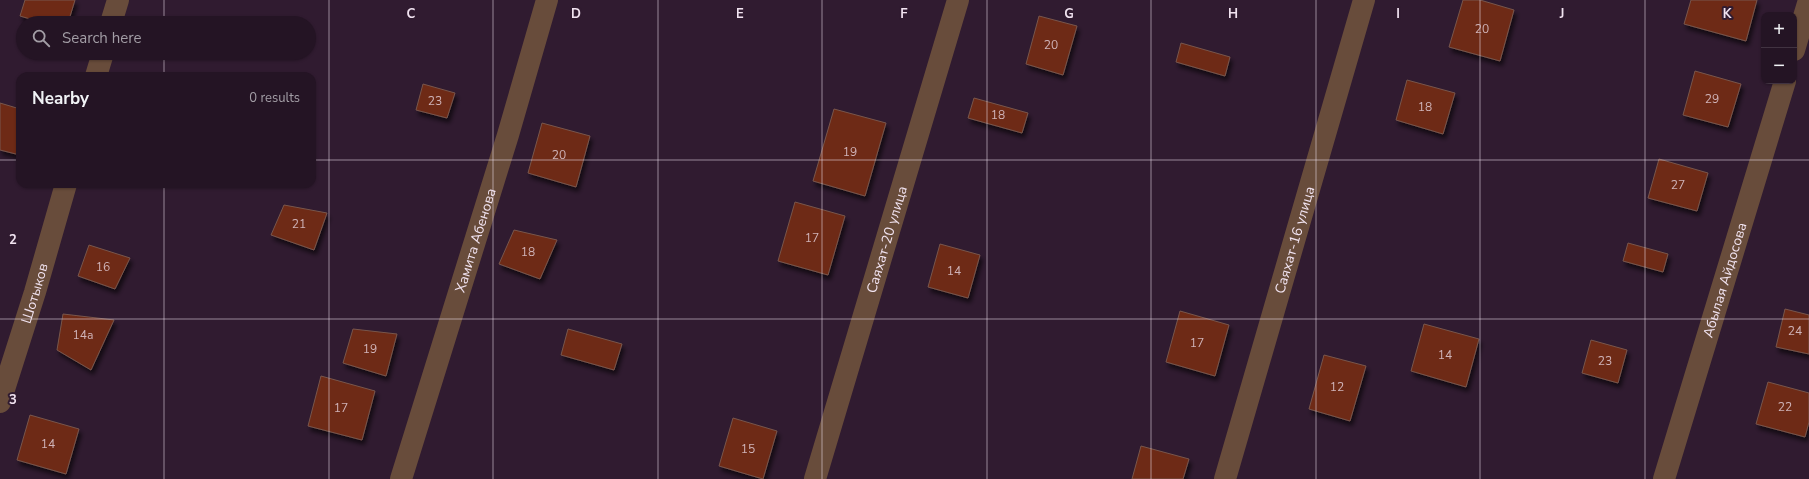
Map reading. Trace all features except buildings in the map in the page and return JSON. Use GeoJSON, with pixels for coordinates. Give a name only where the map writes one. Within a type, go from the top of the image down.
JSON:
{"type":"FeatureCollection","features":[{"type":"Feature","properties":{"kind":"street"},"geometry":{"type":"LineString","coordinates":[[113,16],[118,0]]}},
{"type":"Feature","properties":{"kind":"street","name":"Хамита Абенова"},"geometry":{"type":"LineString","coordinates":[[401,479],[508,135],[547,0]]}},
{"type":"Feature","properties":{"kind":"street","name":"Саяхат-20 улица"},"geometry":{"type":"LineString","coordinates":[[815,479],[958,0]]}},
{"type":"Feature","properties":{"kind":"street","name":"Саяхат-16 улица"},"geometry":{"type":"LineString","coordinates":[[1225,479],[1364,0]]}},
{"type":"Feature","properties":{"kind":"street"},"geometry":{"type":"LineString","coordinates":[[1795,48],[1809,0]]}},
{"type":"Feature","properties":{"kind":"street"},"geometry":{"type":"LineString","coordinates":[[97,72],[101,60]]}},
{"type":"Feature","properties":{"kind":"street","name":"Абылая Айдосова"},"geometry":{"type":"LineString","coordinates":[[1664,479],[1784,84]]}},
{"type":"Feature","properties":{"kind":"street","name":"Шотыков"},"geometry":{"type":"LineString","coordinates":[[0,402],[35,292],[65,188]]}}]}
